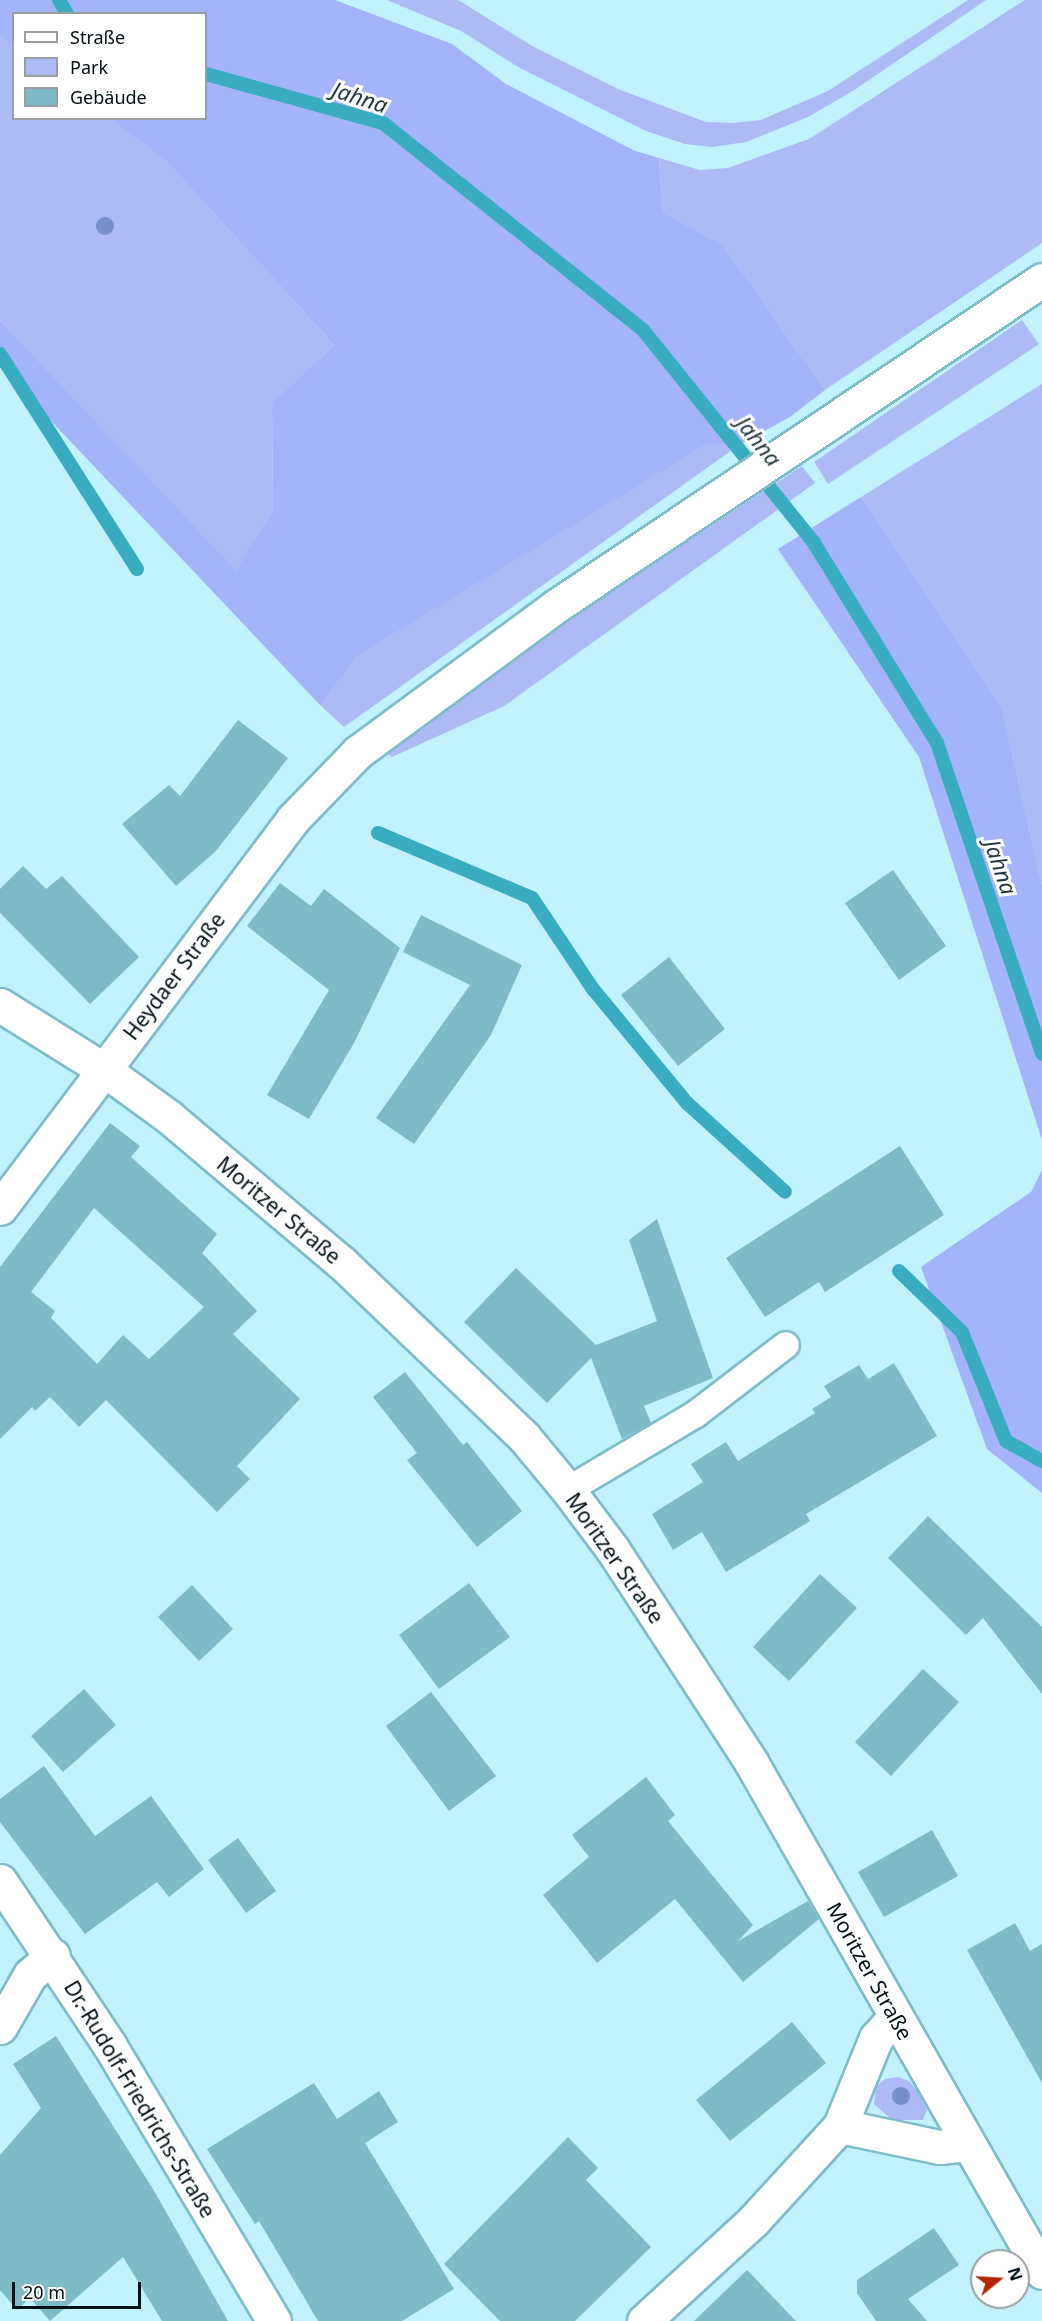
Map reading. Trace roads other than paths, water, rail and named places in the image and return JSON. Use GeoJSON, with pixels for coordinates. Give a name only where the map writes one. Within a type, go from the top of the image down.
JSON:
{"type":"FeatureCollection","features":[{"type":"Feature","properties":{"kind":"street","name":"Heydaer Straße"},"geometry":{"type":"LineString","coordinates":[[0,1208],[293,819],[358,752],[556,606],[1042,280]]}},
{"type":"Feature","properties":{"kind":"street","name":"Moritzer Straße"},"geometry":{"type":"LineString","coordinates":[[0,1005],[103,1069],[169,1117],[342,1263],[524,1437],[568,1490],[613,1550],[751,1762],[852,1935],[894,2018],[1042,2272]]}},
{"type":"Feature","properties":{"kind":"street","name":"Dr.-Rudolf-Friedrichs-Straße"},"geometry":{"type":"LineString","coordinates":[[0,1881],[53,1956],[274,2321]]}},
{"type":"Feature","properties":{"kind":"street"},"geometry":{"type":"LineString","coordinates":[[0,2027],[30,1975],[53,1956]]}},
{"type":"Feature","properties":{"kind":"street"},"geometry":{"type":"LineString","coordinates":[[644,2321],[753,2221],[840,2126],[876,2038],[894,2018]]}},
{"type":"Feature","properties":{"kind":"street"},"geometry":{"type":"LineString","coordinates":[[840,2126],[939,2147],[967,2144]]}},
{"type":"Feature","properties":{"kind":"lane"},"geometry":{"type":"LineString","coordinates":[[568,1490],[696,1414],[786,1345]]}},
{"type":"Feature","properties":{"kind":"waterway","name":"Jahna"},"geometry":{"type":"LineString","coordinates":[[59,0],[66,12]]}},
{"type":"Feature","properties":{"kind":"waterway","name":"Jahna"},"geometry":{"type":"LineString","coordinates":[[207,74],[383,123],[643,330],[814,543],[937,743],[1042,1054]]}},
{"type":"Feature","properties":{"kind":"waterway"},"geometry":{"type":"LineString","coordinates":[[0,354],[137,569]]}},
{"type":"Feature","properties":{"kind":"waterway"},"geometry":{"type":"LineString","coordinates":[[378,833],[532,898],[593,989],[687,1103],[785,1192]]}},
{"type":"Feature","properties":{"kind":"waterway"},"geometry":{"type":"LineString","coordinates":[[899,1271],[962,1332],[1006,1441],[1042,1461]]}}]}
